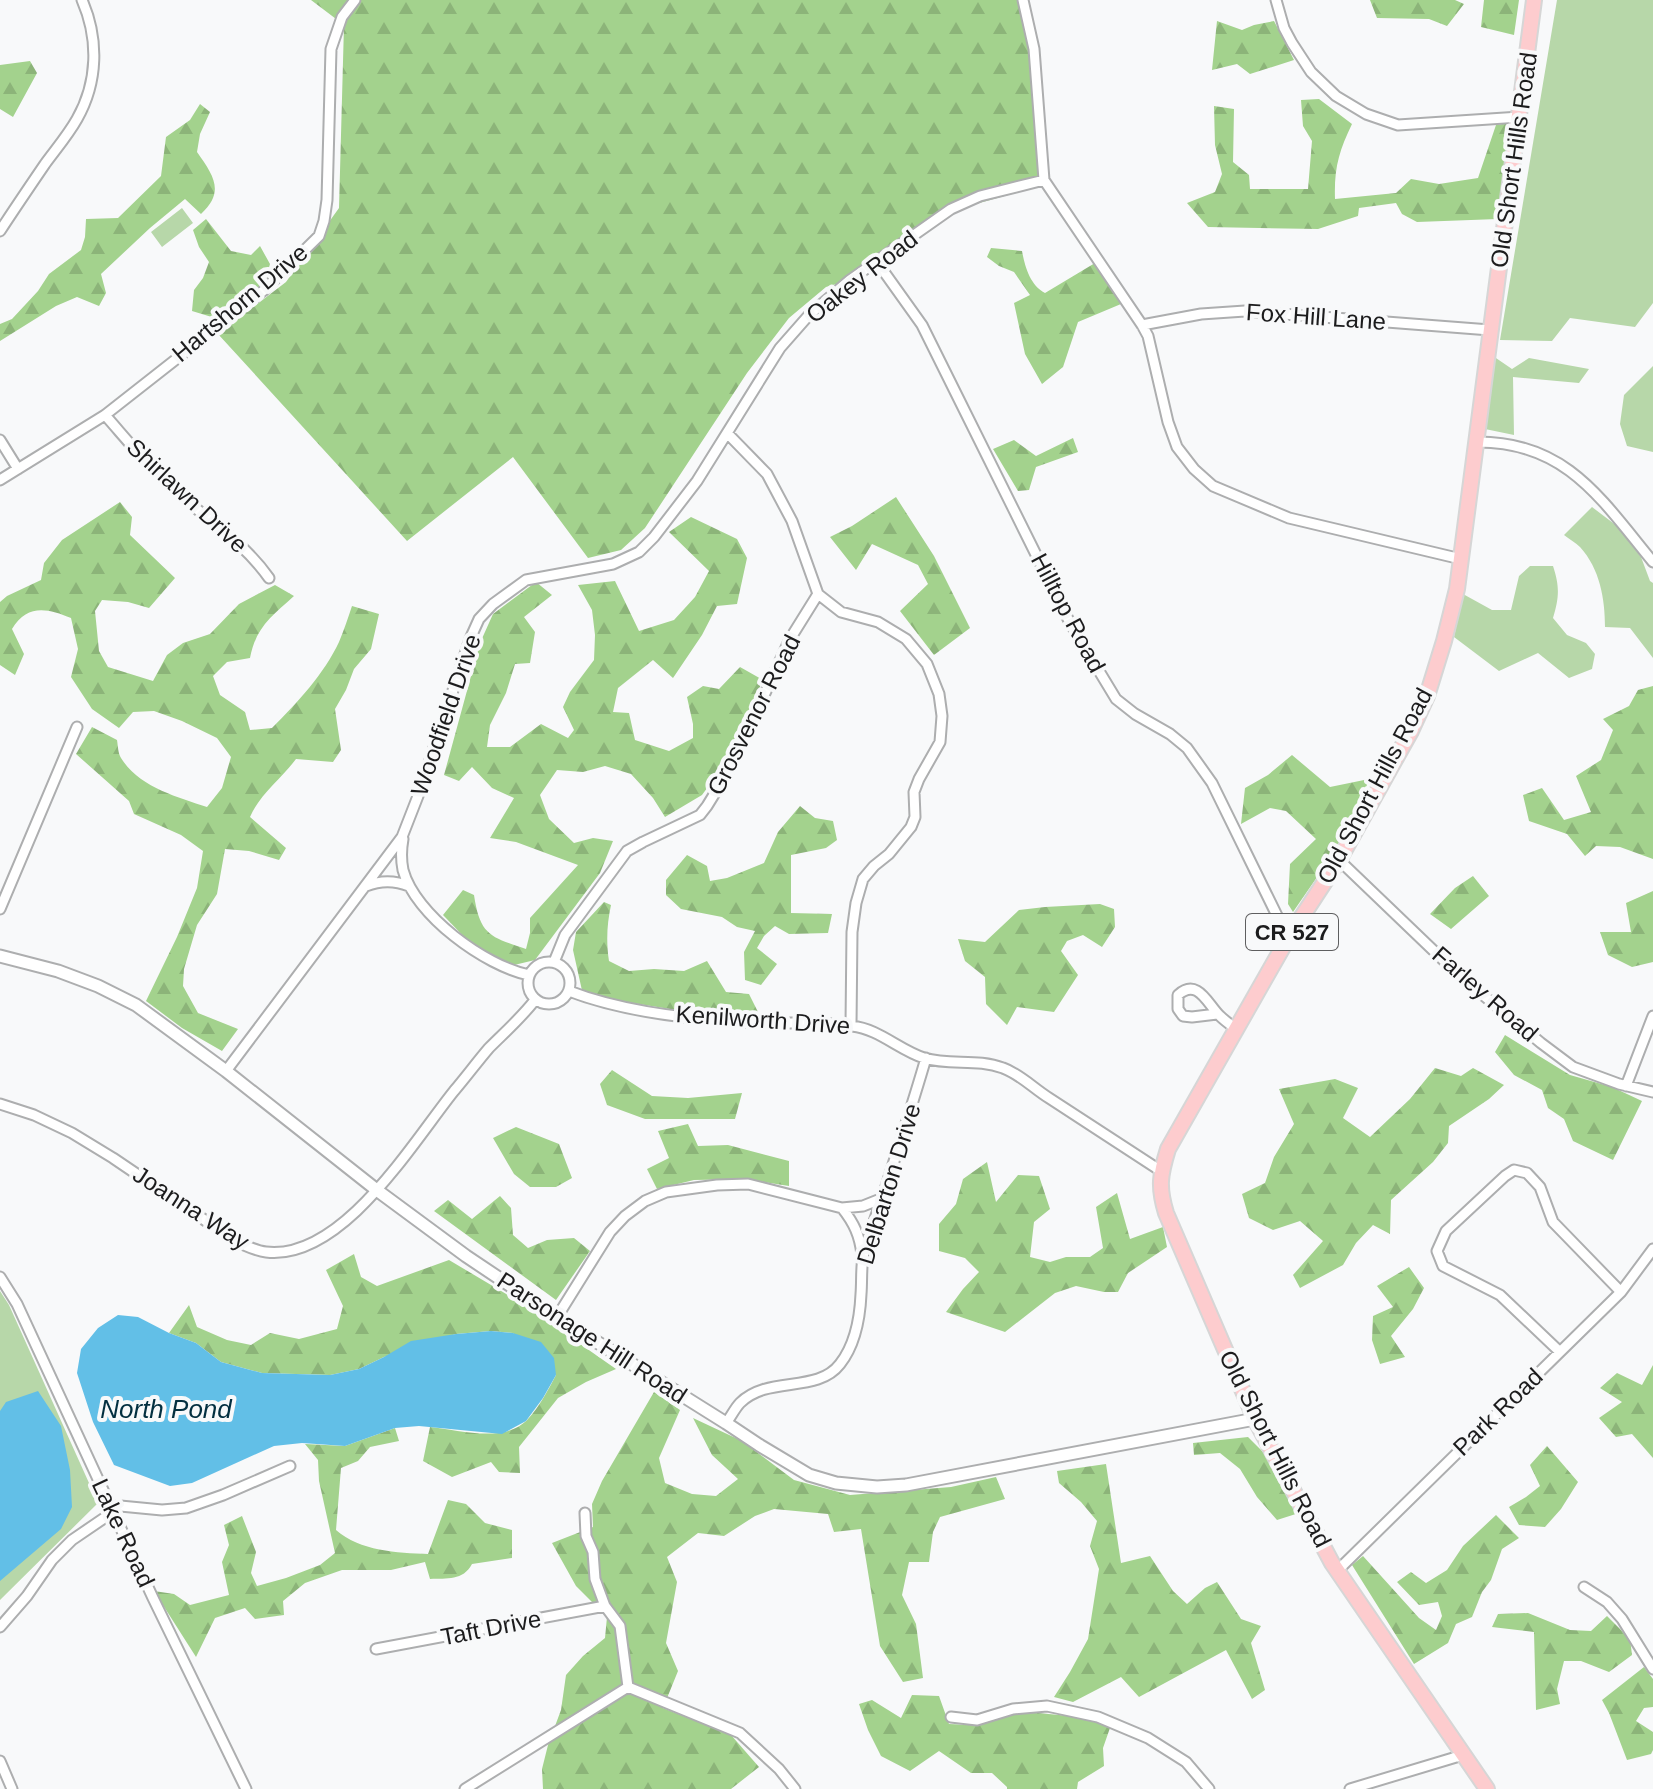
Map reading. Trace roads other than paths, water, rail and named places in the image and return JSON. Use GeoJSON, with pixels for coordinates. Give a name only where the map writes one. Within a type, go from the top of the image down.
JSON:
{"type":"FeatureCollection","features":[{"type":"Feature","properties":{"kind":"main road","name":"Old Short Hills Road"},"geometry":{"type":"LineString","coordinates":[[1487,1789],[1338,1570],[1255,1419],[1166,1213],[1161,1194],[1161,1171],[1168,1149],[1288,938],[1339,860],[1411,731],[1427,696],[1457,589],[1534,0]]}},
{"type":"Feature","properties":{"kind":"street"},"geometry":{"type":"LineString","coordinates":[[0,231],[74,123],[89,93],[94,66],[94,39],[82,0]]}},
{"type":"Feature","properties":{"kind":"street","name":"Hartshorn Drive"},"geometry":{"type":"LineString","coordinates":[[0,480],[105,415],[263,291],[319,236],[327,200],[331,49],[342,17],[355,0]]}},
{"type":"Feature","properties":{"kind":"street"},"geometry":{"type":"LineString","coordinates":[[1023,0],[1034,49],[1044,180],[1148,336],[1168,422],[1177,447],[1194,469],[1213,486],[1289,518],[1461,559]]}},
{"type":"Feature","properties":{"kind":"street"},"geometry":{"type":"LineString","coordinates":[[1276,0],[1288,36],[1306,65],[1336,96],[1366,114],[1398,125],[1520,117]]}},
{"type":"Feature","properties":{"kind":"street","name":"Oakey Road"},"geometry":{"type":"LineString","coordinates":[[727,433],[780,348],[809,315],[850,280],[951,209],[980,196],[1044,180]]}},
{"type":"Feature","properties":{"kind":"street","name":"Hilltop Road"},"geometry":{"type":"LineString","coordinates":[[877,262],[922,325],[1070,623],[1116,699],[1187,748],[1212,783],[1288,938]]}},
{"type":"Feature","properties":{"kind":"street","name":"Fox Hill Lane"},"geometry":{"type":"LineString","coordinates":[[1142,325],[1201,314],[1245,311],[1490,330]]}},
{"type":"Feature","properties":{"kind":"street","name":"Shirlawn Drive"},"geometry":{"type":"LineString","coordinates":[[105,415],[150,467],[256,560],[269,578]]}},
{"type":"Feature","properties":{"kind":"street"},"geometry":{"type":"LineString","coordinates":[[727,433],[767,474],[792,521],[818,594],[841,612],[878,622],[906,639],[921,655],[932,674],[941,705],[940,742],[914,792],[915,817],[911,827],[863,879],[856,903],[852,932],[851,1025]]}},
{"type":"Feature","properties":{"kind":"street","name":"Woodfield Drive"},"geometry":{"type":"LineString","coordinates":[[226,1071],[404,833],[479,619],[500,597],[526,580],[613,564],[639,552],[697,481],[727,433]]}},
{"type":"Feature","properties":{"kind":"street"},"geometry":{"type":"LineString","coordinates":[[0,440],[18,469]]}},
{"type":"Feature","properties":{"kind":"street"},"geometry":{"type":"LineString","coordinates":[[1476,442],[1521,447],[1565,467],[1599,496],[1653,562]]}},
{"type":"Feature","properties":{"kind":"street","name":"Grosvenor Road"},"geometry":{"type":"LineString","coordinates":[[554,962],[565,935],[627,851],[700,815],[707,806],[731,767],[790,639],[818,594]]}},
{"type":"Feature","properties":{"kind":"street"},"geometry":{"type":"LineString","coordinates":[[0,909],[77,727]]}},
{"type":"Feature","properties":{"kind":"street"},"geometry":{"type":"LineString","coordinates":[[404,833],[402,866],[409,886],[438,921],[456,938],[498,964],[529,975]]}},
{"type":"Feature","properties":{"kind":"street","name":"Farley Road"},"geometry":{"type":"LineString","coordinates":[[1339,860],[1460,976],[1573,1067],[1653,1092]]}},
{"type":"Feature","properties":{"kind":"street"},"geometry":{"type":"LineString","coordinates":[[363,887],[379,881],[409,886]]}},
{"type":"Feature","properties":{"kind":"street","name":"Parsonage Hill Road"},"geometry":{"type":"LineString","coordinates":[[0,956],[58,971],[136,1005],[466,1256],[557,1317],[809,1475],[836,1483],[877,1487],[906,1485],[1255,1419]]}},
{"type":"Feature","properties":{"kind":"street"},"geometry":{"type":"LineString","coordinates":[[554,962],[563,966],[568,973],[569,991],[562,1000],[546,1004],[535,1000],[528,988],[529,975],[537,965],[554,962]]}},
{"type":"Feature","properties":{"kind":"street","name":"Kenilworth Drive"},"geometry":{"type":"LineString","coordinates":[[569,991],[606,1003],[694,1018],[851,1025],[876,1033],[900,1048],[926,1058],[981,1062],[1004,1068],[1161,1171]]}},
{"type":"Feature","properties":{"kind":"street"},"geometry":{"type":"LineString","coordinates":[[378,1191],[490,1048],[520,1020],[535,1000]]}},
{"type":"Feature","properties":{"kind":"street"},"geometry":{"type":"LineString","coordinates":[[1217,1014],[1236,1029]]}},
{"type":"Feature","properties":{"kind":"street"},"geometry":{"type":"LineString","coordinates":[[1626,1086],[1653,1016]]}},
{"type":"Feature","properties":{"kind":"street","name":"Delbarton Drive"},"geometry":{"type":"LineString","coordinates":[[726,1423],[741,1403],[759,1391],[827,1375],[839,1366],[847,1353],[861,1299],[863,1259],[926,1058]]}},
{"type":"Feature","properties":{"kind":"street","name":"Joanna Way"},"geometry":{"type":"LineString","coordinates":[[0,1104],[34,1115],[72,1133],[237,1242],[253,1249],[286,1252],[308,1244],[332,1232],[378,1191]]}},
{"type":"Feature","properties":{"kind":"street"},"geometry":{"type":"LineString","coordinates":[[1560,1352],[1500,1295],[1443,1266],[1437,1251],[1446,1231],[1505,1176],[1514,1170],[1527,1173],[1540,1187],[1553,1222],[1621,1292]]}},
{"type":"Feature","properties":{"kind":"street"},"geometry":{"type":"LineString","coordinates":[[557,1317],[610,1232],[645,1201],[666,1192],[748,1184],[842,1208],[863,1206],[883,1198]]}},
{"type":"Feature","properties":{"kind":"street"},"geometry":{"type":"LineString","coordinates":[[842,1208],[858,1233],[863,1259]]}},
{"type":"Feature","properties":{"kind":"street","name":"Park Road"},"geometry":{"type":"LineString","coordinates":[[1338,1570],[1621,1292],[1653,1249]]}},
{"type":"Feature","properties":{"kind":"street","name":"Lake Road"},"geometry":{"type":"LineString","coordinates":[[0,1277],[17,1304],[246,1789]]}},
{"type":"Feature","properties":{"kind":"street"},"geometry":{"type":"LineString","coordinates":[[0,1627],[52,1560],[112,1508],[186,1508],[290,1466]]}},
{"type":"Feature","properties":{"kind":"street"},"geometry":{"type":"LineString","coordinates":[[585,1513],[586,1536],[593,1552],[595,1579],[605,1606],[620,1626],[628,1687]]}},
{"type":"Feature","properties":{"kind":"street"},"geometry":{"type":"LineString","coordinates":[[1584,1587],[1607,1602],[1622,1619],[1653,1669]]}},
{"type":"Feature","properties":{"kind":"street","name":"Taft Drive"},"geometry":{"type":"LineString","coordinates":[[376,1649],[605,1606]]}},
{"type":"Feature","properties":{"kind":"street"},"geometry":{"type":"LineString","coordinates":[[465,1789],[628,1687]]}},
{"type":"Feature","properties":{"kind":"street"},"geometry":{"type":"LineString","coordinates":[[628,1687],[740,1733],[779,1769],[795,1789]]}},
{"type":"Feature","properties":{"kind":"street"},"geometry":{"type":"LineString","coordinates":[[951,1717],[977,1720],[1013,1709],[1047,1706],[1098,1717],[1148,1738],[1186,1762],[1209,1789]]}},
{"type":"Feature","properties":{"kind":"street"},"geometry":{"type":"LineString","coordinates":[[1350,1789],[1463,1755]]}},
{"type":"Feature","properties":{"kind":"street"},"geometry":{"type":"LineString","coordinates":[[0,1761],[12,1789]]}},
{"type":"Feature","properties":{"kind":"water","name":"North Pond"},"geometry":{"type":"Polygon","coordinates":[[[118,1315],[138,1317],[196,1343],[221,1362],[262,1373],[330,1375],[359,1369],[411,1341],[491,1331],[513,1333],[541,1342],[554,1358],[556,1375],[526,1421],[502,1434],[419,1426],[395,1428],[345,1446],[302,1443],[274,1446],[192,1483],[170,1486],[114,1465],[93,1422],[77,1373],[81,1349],[98,1328],[118,1315]]]}},
{"type":"Feature","properties":{"kind":"water"},"geometry":{"type":"Polygon","coordinates":[[[38,1391],[61,1426],[70,1470],[72,1507],[61,1529],[0,1581],[0,1411],[6,1402],[38,1391]]]}}]}
